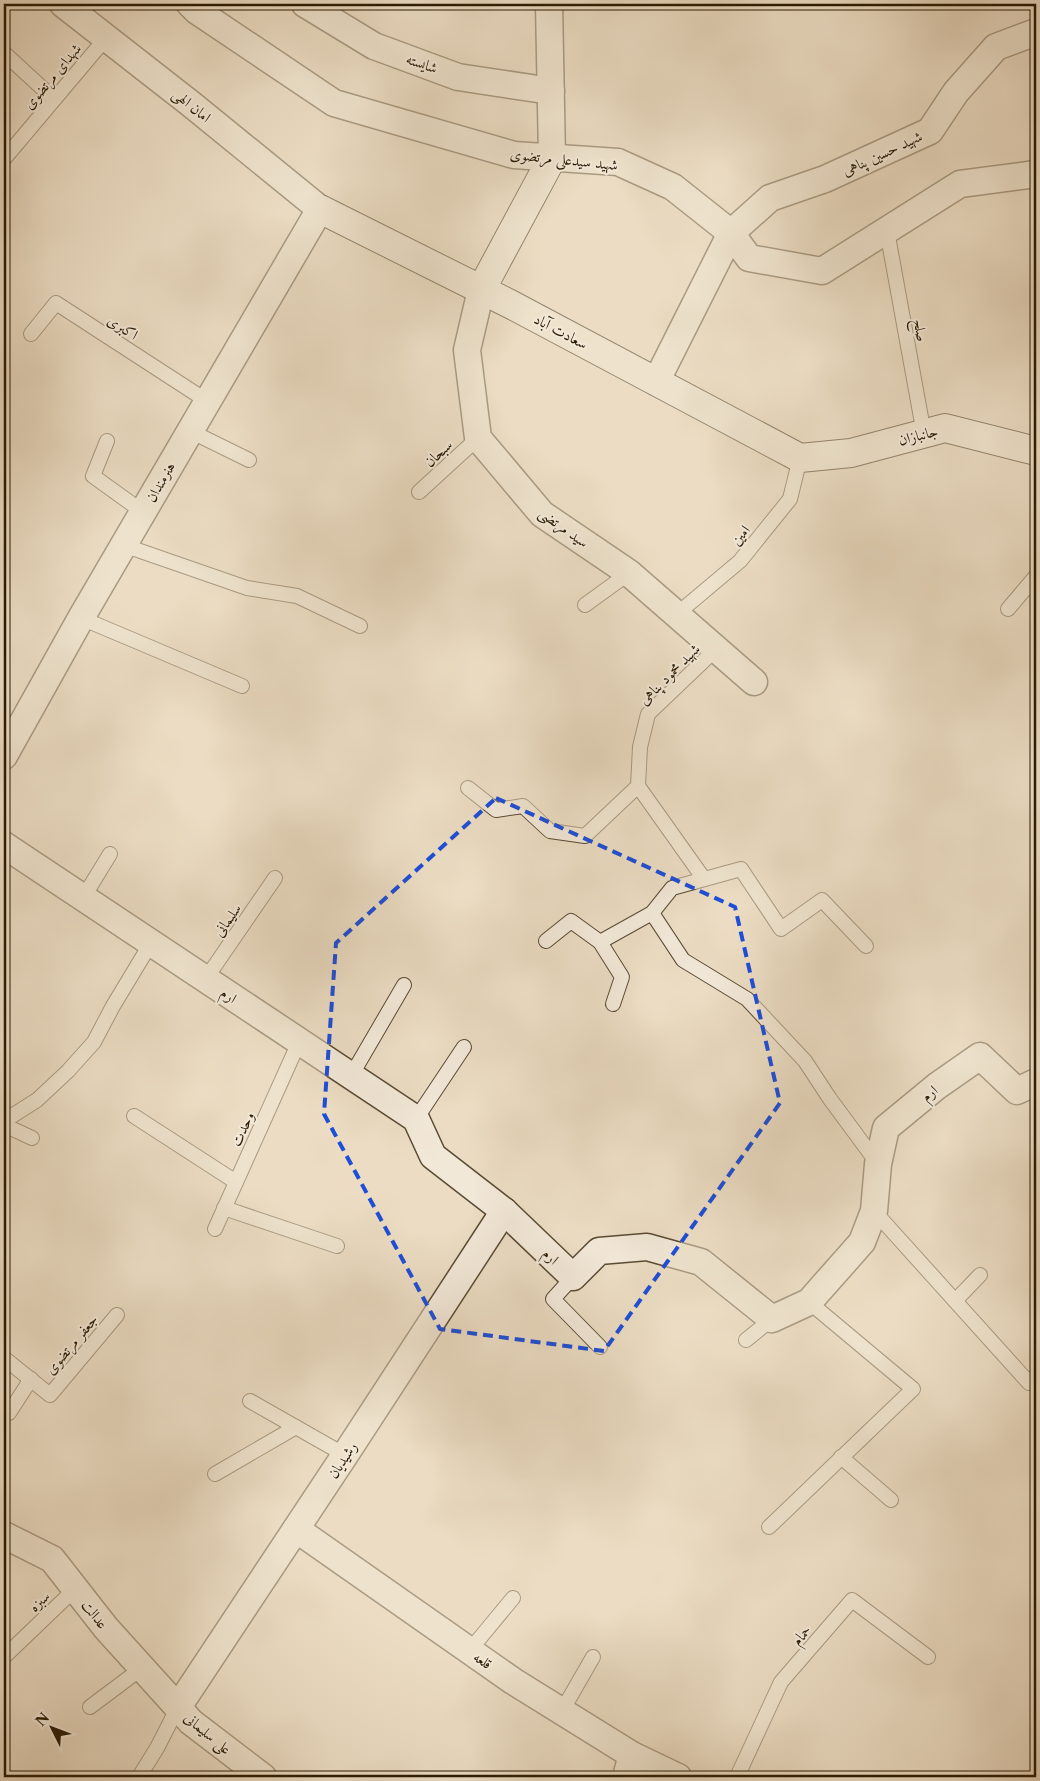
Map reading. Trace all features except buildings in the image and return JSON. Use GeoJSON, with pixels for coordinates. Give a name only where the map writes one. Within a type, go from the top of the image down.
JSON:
{"type":"FeatureCollection","features":[{"type":"Feature","properties":{"kind":"street","name":"امان الهی"},"geometry":{"type":"LineString","coordinates":[[63,4],[320,209]]}},
{"type":"Feature","properties":{"kind":"street","name":"شهید سیدعلی مرتضوی"},"geometry":{"type":"LineString","coordinates":[[190,4],[197,11],[334,103],[514,155],[618,162],[673,187],[732,233],[749,258],[822,271],[960,184],[1036,174]]}},
{"type":"Feature","properties":{"kind":"street","name":"شایسته"},"geometry":{"type":"LineString","coordinates":[[304,4],[374,46],[458,77],[550,91]]}},
{"type":"Feature","properties":{"kind":"street"},"geometry":{"type":"LineString","coordinates":[[478,438],[466,350],[481,290],[552,158],[548,4]]}},
{"type":"Feature","properties":{"kind":"street","name":"شهید حسین پناهی"},"geometry":{"type":"LineString","coordinates":[[732,233],[770,198],[825,179],[930,131],[956,92],[996,47],[1036,32]]}},
{"type":"Feature","properties":{"kind":"street","name":"سعادت آباد"},"geometry":{"type":"LineString","coordinates":[[320,209],[481,290],[800,458]]}},
{"type":"Feature","properties":{"kind":"street","name":"هنرمندان"},"geometry":{"type":"LineString","coordinates":[[4,756],[123,545],[320,209]]}},
{"type":"Feature","properties":{"kind":"street"},"geometry":{"type":"LineString","coordinates":[[656,382],[732,233]]}},
{"type":"Feature","properties":{"kind":"street","name":"جانبازان"},"geometry":{"type":"LineString","coordinates":[[800,458],[851,453],[944,428],[1036,451]]}},
{"type":"Feature","properties":{"kind":"street","name":"سید مرتضی"},"geometry":{"type":"LineString","coordinates":[[478,438],[542,514],[629,573],[754,682]]}},
{"type":"Feature","properties":{"kind":"street","name":"ارم"},"geometry":{"type":"LineString","coordinates":[[4,845],[416,1119],[433,1156],[504,1211],[573,1277],[598,1251],[647,1247],[701,1262],[772,1319],[809,1302],[862,1242],[874,1210],[878,1164],[886,1128],[936,1086],[980,1056],[1017,1091],[1036,1082]]}},
{"type":"Feature","properties":{"kind":"street","name":"رشیدیان"},"geometry":{"type":"LineString","coordinates":[[178,1707],[504,1211]]}},
{"type":"Feature","properties":{"kind":"street","name":"قلعه"},"geometry":{"type":"LineString","coordinates":[[296,1530],[513,1681],[562,1711],[629,1766],[678,1777]]}},
{"type":"Feature","properties":{"kind":"street","name":"عدالت"},"geometry":{"type":"LineString","coordinates":[[4,1535],[52,1559],[106,1628],[178,1707]]}},
{"type":"Feature","properties":{"kind":"street","name":"علی سلیمانی"},"geometry":{"type":"LineString","coordinates":[[178,1707],[191,1722],[263,1777]]}},
{"type":"Feature","properties":{"kind":"lane","name":"شهدای مرتضوی"},"geometry":{"type":"LineString","coordinates":[[4,159],[106,38]]}},
{"type":"Feature","properties":{"kind":"lane"},"geometry":{"type":"LineString","coordinates":[[4,53],[54,99]]}},
{"type":"Feature","properties":{"kind":"lane","name":"صلح"},"geometry":{"type":"LineString","coordinates":[[886,231],[924,434]]}},
{"type":"Feature","properties":{"kind":"lane","name":"اکبری"},"geometry":{"type":"LineString","coordinates":[[30,334],[56,303],[207,401]]}},
{"type":"Feature","properties":{"kind":"lane"},"geometry":{"type":"LineString","coordinates":[[190,431],[249,460]]}},
{"type":"Feature","properties":{"kind":"lane","name":"سبحان"},"geometry":{"type":"LineString","coordinates":[[419,492],[478,438]]}},
{"type":"Feature","properties":{"kind":"lane"},"geometry":{"type":"LineString","coordinates":[[107,442],[93,476],[143,512]]}},
{"type":"Feature","properties":{"kind":"lane","name":"امین"},"geometry":{"type":"LineString","coordinates":[[677,614],[740,561],[790,499],[800,458]]}},
{"type":"Feature","properties":{"kind":"lane"},"geometry":{"type":"LineString","coordinates":[[123,545],[247,588],[298,596],[360,626]]}},
{"type":"Feature","properties":{"kind":"lane"},"geometry":{"type":"LineString","coordinates":[[585,605],[629,573]]}},
{"type":"Feature","properties":{"kind":"lane"},"geometry":{"type":"LineString","coordinates":[[1008,609],[1036,576]]}},
{"type":"Feature","properties":{"kind":"lane"},"geometry":{"type":"LineString","coordinates":[[81,618],[242,686]]}},
{"type":"Feature","properties":{"kind":"lane","name":"شهید محمود پناهی"},"geometry":{"type":"LineString","coordinates":[[638,786],[640,747],[648,714],[716,649]]}},
{"type":"Feature","properties":{"kind":"lane"},"geometry":{"type":"LineString","coordinates":[[468,788],[496,810],[523,806],[550,831],[585,836],[638,786],[704,879]]}},
{"type":"Feature","properties":{"kind":"lane"},"geometry":{"type":"LineString","coordinates":[[84,898],[110,854]]}},
{"type":"Feature","properties":{"kind":"lane"},"geometry":{"type":"LineString","coordinates":[[600,942],[652,912],[672,888],[741,869],[781,930],[822,900],[866,946]]}},
{"type":"Feature","properties":{"kind":"lane","name":"سلیمانی"},"geometry":{"type":"LineString","coordinates":[[205,980],[275,878]]}},
{"type":"Feature","properties":{"kind":"lane"},"geometry":{"type":"LineString","coordinates":[[652,912],[683,960],[747,999],[805,1061],[830,1099],[878,1164]]}},
{"type":"Feature","properties":{"kind":"lane"},"geometry":{"type":"LineString","coordinates":[[546,941],[571,921],[600,942],[622,977],[612,1004]]}},
{"type":"Feature","properties":{"kind":"lane"},"geometry":{"type":"LineString","coordinates":[[4,1121],[37,1100],[68,1071],[94,1042],[151,943]]}},
{"type":"Feature","properties":{"kind":"lane"},"geometry":{"type":"LineString","coordinates":[[351,1076],[404,985]]}},
{"type":"Feature","properties":{"kind":"lane","name":"وحدت"},"geometry":{"type":"LineString","coordinates":[[215,1229],[299,1042]]}},
{"type":"Feature","properties":{"kind":"lane"},"geometry":{"type":"LineString","coordinates":[[416,1119],[464,1047]]}},
{"type":"Feature","properties":{"kind":"lane"},"geometry":{"type":"LineString","coordinates":[[134,1116],[236,1182]]}},
{"type":"Feature","properties":{"kind":"lane"},"geometry":{"type":"LineString","coordinates":[[4,1125],[32,1138]]}},
{"type":"Feature","properties":{"kind":"lane"},"geometry":{"type":"LineString","coordinates":[[224,1208],[337,1246]]}},
{"type":"Feature","properties":{"kind":"lane"},"geometry":{"type":"LineString","coordinates":[[874,1210],[1029,1384],[1036,1376]]}},
{"type":"Feature","properties":{"kind":"lane"},"geometry":{"type":"LineString","coordinates":[[956,1301],[980,1275]]}},
{"type":"Feature","properties":{"kind":"lane"},"geometry":{"type":"LineString","coordinates":[[573,1277],[552,1299],[600,1347]]}},
{"type":"Feature","properties":{"kind":"lane"},"geometry":{"type":"LineString","coordinates":[[769,1527],[913,1388],[809,1302]]}},
{"type":"Feature","properties":{"kind":"lane","name":"جعفر مرتضوی"},"geometry":{"type":"LineString","coordinates":[[4,1358],[50,1395],[117,1315]]}},
{"type":"Feature","properties":{"kind":"lane"},"geometry":{"type":"LineString","coordinates":[[746,1340],[772,1319]]}},
{"type":"Feature","properties":{"kind":"lane"},"geometry":{"type":"LineString","coordinates":[[10,1413],[31,1379]]}},
{"type":"Feature","properties":{"kind":"lane"},"geometry":{"type":"LineString","coordinates":[[250,1401],[345,1455]]}},
{"type":"Feature","properties":{"kind":"lane"},"geometry":{"type":"LineString","coordinates":[[215,1474],[296,1427]]}},
{"type":"Feature","properties":{"kind":"lane"},"geometry":{"type":"LineString","coordinates":[[841,1458],[891,1500]]}},
{"type":"Feature","properties":{"kind":"lane","name":"سبزه"},"geometry":{"type":"LineString","coordinates":[[4,1657],[75,1589]]}},
{"type":"Feature","properties":{"kind":"lane"},"geometry":{"type":"LineString","coordinates":[[470,1650],[513,1598]]}},
{"type":"Feature","properties":{"kind":"lane","name":"حمام"},"geometry":{"type":"LineString","coordinates":[[737,1777],[781,1682],[852,1600],[928,1656]]}},
{"type":"Feature","properties":{"kind":"lane"},"geometry":{"type":"LineString","coordinates":[[562,1711],[593,1657]]}},
{"type":"Feature","properties":{"kind":"lane"},"geometry":{"type":"LineString","coordinates":[[90,1707],[142,1668]]}},
{"type":"Feature","properties":{"kind":"lane"},"geometry":{"type":"LineString","coordinates":[[139,1777],[157,1748],[178,1707]]}},
{"type":"Feature","properties":{"kind":"highlighted area"},"geometry":{"type":"Polygon","coordinates":[[[496,798],[735,907],[780,1103],[604,1351],[440,1329],[324,1114],[336,943],[496,798]]]}}]}
